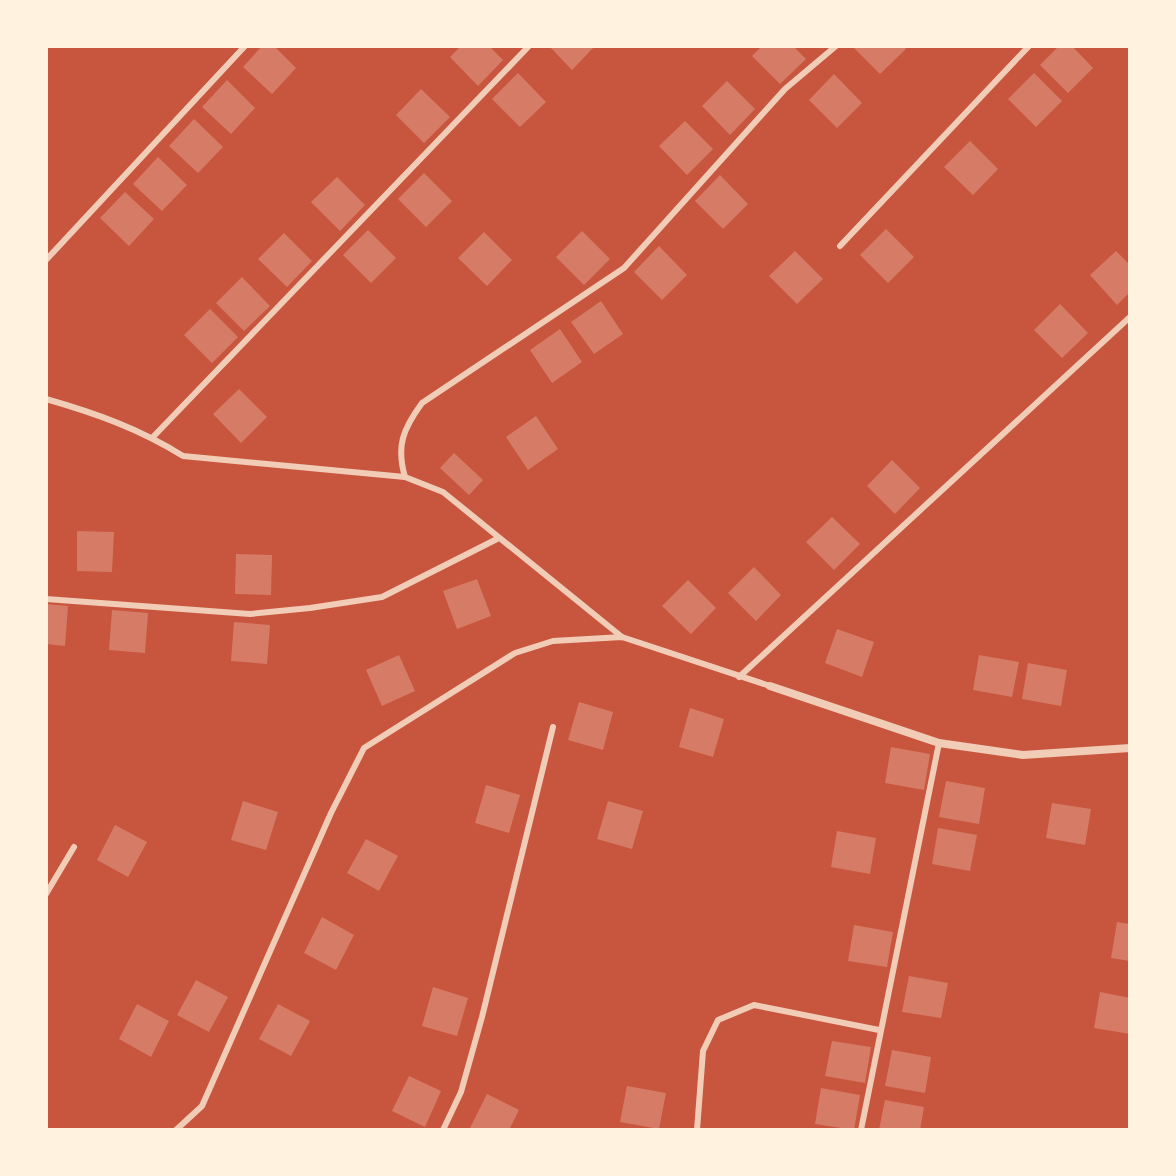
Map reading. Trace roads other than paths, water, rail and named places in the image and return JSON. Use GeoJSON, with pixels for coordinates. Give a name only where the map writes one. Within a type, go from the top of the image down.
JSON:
{"type":"FeatureCollection","features":[{"type":"Feature","properties":{"kind":"street"},"geometry":{"type":"LineString","coordinates":[[770,686],[939,743],[1023,755],[1130,748]]}},
{"type":"Feature","properties":{"kind":"lane"},"geometry":{"type":"LineString","coordinates":[[46,260],[245,46]]}},
{"type":"Feature","properties":{"kind":"lane"},"geometry":{"type":"LineString","coordinates":[[153,437],[529,46]]}},
{"type":"Feature","properties":{"kind":"lane"},"geometry":{"type":"LineString","coordinates":[[405,477],[398,453],[405,426],[422,403],[624,268],[785,89],[836,46]]}},
{"type":"Feature","properties":{"kind":"lane"},"geometry":{"type":"LineString","coordinates":[[840,246],[1029,46]]}},
{"type":"Feature","properties":{"kind":"lane"},"geometry":{"type":"LineString","coordinates":[[739,677],[1130,317]]}},
{"type":"Feature","properties":{"kind":"lane"},"geometry":{"type":"LineString","coordinates":[[46,399],[108,417],[153,437],[183,456],[405,477],[443,492],[497,539],[622,637],[770,686]]}},
{"type":"Feature","properties":{"kind":"lane"},"geometry":{"type":"LineString","coordinates":[[46,599],[250,614],[310,608],[382,597],[497,539]]}},
{"type":"Feature","properties":{"kind":"lane"},"geometry":{"type":"LineString","coordinates":[[176,1130],[202,1106],[331,813],[364,748],[515,653],[553,641],[622,637]]}},
{"type":"Feature","properties":{"kind":"lane"},"geometry":{"type":"LineString","coordinates":[[443,1130],[461,1092],[482,1017],[553,727]]}},
{"type":"Feature","properties":{"kind":"lane"},"geometry":{"type":"LineString","coordinates":[[861,1130],[939,743]]}},
{"type":"Feature","properties":{"kind":"lane"},"geometry":{"type":"LineString","coordinates":[[46,894],[74,847]]}},
{"type":"Feature","properties":{"kind":"lane"},"geometry":{"type":"LineString","coordinates":[[697,1130],[703,1051],[718,1020],[754,1005],[879,1030]]}}]}
